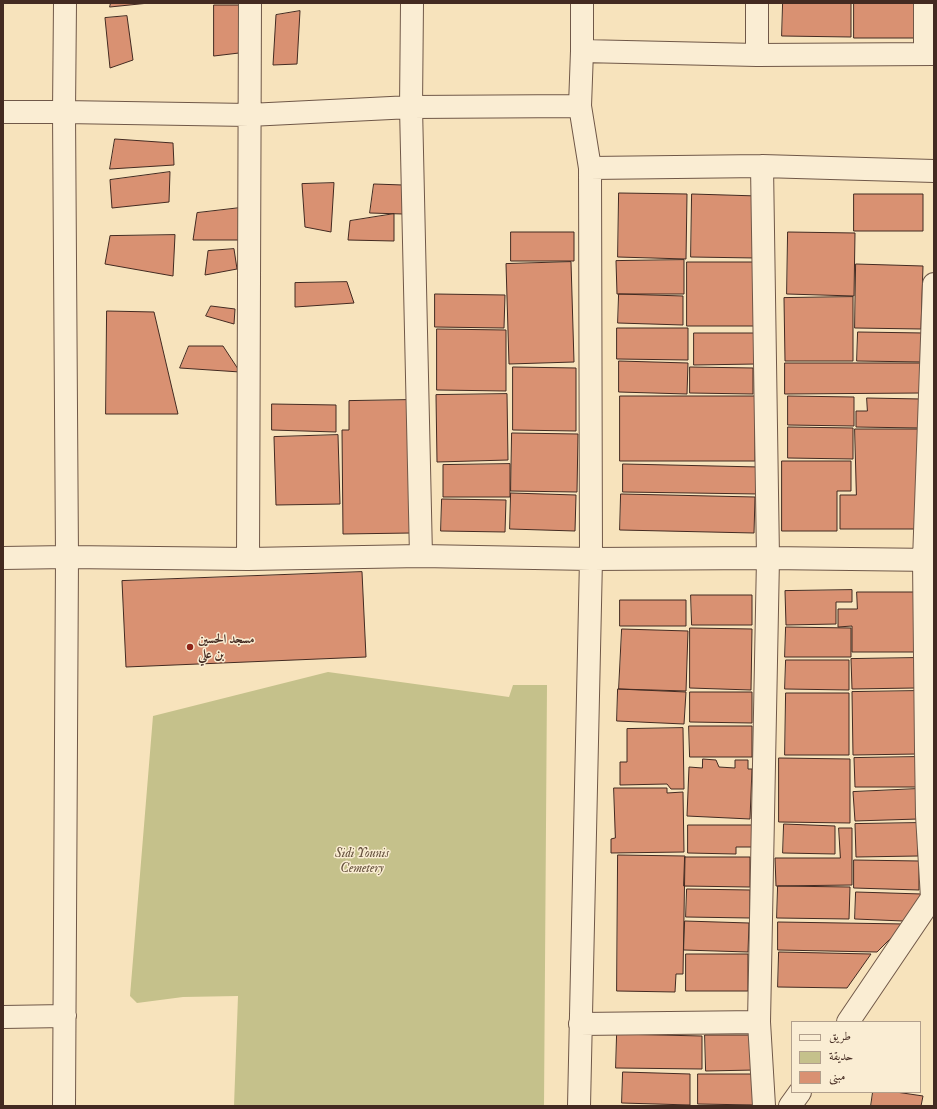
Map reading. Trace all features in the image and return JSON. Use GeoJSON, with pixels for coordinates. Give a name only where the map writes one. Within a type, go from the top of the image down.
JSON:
{"type":"FeatureCollection","features":[{"type":"Feature","properties":{"kind":"street"},"geometry":{"type":"LineString","coordinates":[[64,1106],[67,556],[64,112],[65,3]]}},
{"type":"Feature","properties":{"kind":"street"},"geometry":{"type":"LineString","coordinates":[[248,560],[250,3]]}},
{"type":"Feature","properties":{"kind":"street"},"geometry":{"type":"LineString","coordinates":[[412,3],[411,107],[421,556]]}},
{"type":"Feature","properties":{"kind":"street"},"geometry":{"type":"LineString","coordinates":[[579,1106],[591,559],[590,168],[580,106],[582,3]]}},
{"type":"Feature","properties":{"kind":"street"},"geometry":{"type":"LineString","coordinates":[[757,3],[757,55]]}},
{"type":"Feature","properties":{"kind":"street"},"geometry":{"type":"LineString","coordinates":[[582,51],[757,55],[929,54],[925,3]]}},
{"type":"Feature","properties":{"kind":"street"},"geometry":{"type":"LineString","coordinates":[[3,112],[249,116],[411,107],[580,106]]}},
{"type":"Feature","properties":{"kind":"street"},"geometry":{"type":"LineString","coordinates":[[590,168],[762,166],[934,171]]}},
{"type":"Feature","properties":{"kind":"street"},"geometry":{"type":"LineString","coordinates":[[762,166],[768,558],[759,1022],[764,1106]]}},
{"type":"Feature","properties":{"kind":"street"},"geometry":{"type":"LineString","coordinates":[[849,1021],[933,897],[926,750],[934,284]]}},
{"type":"Feature","properties":{"kind":"street"},"geometry":{"type":"LineString","coordinates":[[3,558],[67,556],[248,560],[421,556],[591,559],[768,558],[929,560]]}},
{"type":"Feature","properties":{"kind":"street"},"geometry":{"type":"LineString","coordinates":[[3,1018],[65,1016]]}},
{"type":"Feature","properties":{"kind":"street"},"geometry":{"type":"LineString","coordinates":[[580,1024],[759,1022]]}},
{"type":"Feature","properties":{"kind":"street"},"geometry":{"type":"LineString","coordinates":[[790,1106],[799,1093]]}},
{"type":"Feature","properties":{"kind":"green space","name":"Sidi Younis Cemetery"},"geometry":{"type":"Polygon","coordinates":[[[328,672],[509,697],[513,685],[547,685],[544,1106],[234,1106],[238,996],[183,997],[137,1003],[130,996],[153,716],[328,672]]]}},
{"type":"Feature","properties":{"kind":"building"},"geometry":{"type":"Polygon","coordinates":[[[111,3],[149,3],[110,7],[111,3]]]}},
{"type":"Feature","properties":{"kind":"building"},"geometry":{"type":"Polygon","coordinates":[[[783,3],[851,3],[851,37],[782,36],[783,3]]]}},
{"type":"Feature","properties":{"kind":"building"},"geometry":{"type":"Polygon","coordinates":[[[854,3],[918,3],[918,38],[854,38],[854,3]]]}},
{"type":"Feature","properties":{"kind":"building"},"geometry":{"type":"Polygon","coordinates":[[[214,5],[241,5],[239,53],[214,56],[214,5]]]}},
{"type":"Feature","properties":{"kind":"building"},"geometry":{"type":"Polygon","coordinates":[[[300,11],[297,64],[273,65],[276,15],[300,11]]]}},
{"type":"Feature","properties":{"kind":"building"},"geometry":{"type":"Polygon","coordinates":[[[127,16],[133,60],[110,68],[105,18],[127,16]]]}},
{"type":"Feature","properties":{"kind":"building"},"geometry":{"type":"Polygon","coordinates":[[[115,139],[173,143],[174,165],[110,169],[115,139]]]}},
{"type":"Feature","properties":{"kind":"building"},"geometry":{"type":"Polygon","coordinates":[[[170,172],[169,202],[112,208],[110,180],[170,172]]]}},
{"type":"Feature","properties":{"kind":"building"},"geometry":{"type":"Polygon","coordinates":[[[334,183],[331,232],[305,227],[302,184],[334,183]]]}},
{"type":"Feature","properties":{"kind":"building"},"geometry":{"type":"Polygon","coordinates":[[[374,184],[403,185],[403,214],[370,213],[374,184]]]}},
{"type":"Feature","properties":{"kind":"building"},"geometry":{"type":"Polygon","coordinates":[[[619,193],[687,194],[686,259],[618,257],[619,193]]]}},
{"type":"Feature","properties":{"kind":"building"},"geometry":{"type":"Polygon","coordinates":[[[692,194],[758,196],[756,258],[691,257],[692,194]]]}},
{"type":"Feature","properties":{"kind":"building"},"geometry":{"type":"Polygon","coordinates":[[[854,194],[923,194],[923,231],[854,231],[854,194]]]}},
{"type":"Feature","properties":{"kind":"building"},"geometry":{"type":"Polygon","coordinates":[[[240,208],[240,240],[193,240],[197,213],[240,208]]]}},
{"type":"Feature","properties":{"kind":"building"},"geometry":{"type":"Polygon","coordinates":[[[394,214],[394,241],[348,240],[350,221],[394,214]]]}},
{"type":"Feature","properties":{"kind":"building"},"geometry":{"type":"Polygon","coordinates":[[[511,232],[574,232],[574,261],[511,261],[511,232]]]}},
{"type":"Feature","properties":{"kind":"building"},"geometry":{"type":"Polygon","coordinates":[[[788,232],[855,233],[854,296],[787,294],[788,232]]]}},
{"type":"Feature","properties":{"kind":"building"},"geometry":{"type":"Polygon","coordinates":[[[175,235],[173,276],[105,264],[110,236],[175,235]]]}},
{"type":"Feature","properties":{"kind":"building"},"geometry":{"type":"Polygon","coordinates":[[[234,249],[237,269],[205,275],[208,251],[234,249]]]}},
{"type":"Feature","properties":{"kind":"building"},"geometry":{"type":"Polygon","coordinates":[[[684,260],[684,294],[617,294],[616,261],[684,260]]]}},
{"type":"Feature","properties":{"kind":"building"},"geometry":{"type":"Polygon","coordinates":[[[571,262],[574,362],[509,364],[506,264],[571,262]]]}},
{"type":"Feature","properties":{"kind":"building"},"geometry":{"type":"Polygon","coordinates":[[[687,262],[755,262],[756,326],[687,326],[687,262]]]}},
{"type":"Feature","properties":{"kind":"building"},"geometry":{"type":"Polygon","coordinates":[[[856,264],[923,266],[921,329],[855,328],[856,264]]]}},
{"type":"Feature","properties":{"kind":"building"},"geometry":{"type":"Polygon","coordinates":[[[347,282],[354,303],[295,307],[295,283],[347,282]]]}},
{"type":"Feature","properties":{"kind":"building"},"geometry":{"type":"Polygon","coordinates":[[[435,294],[505,295],[504,328],[435,327],[435,294]]]}},
{"type":"Feature","properties":{"kind":"building"},"geometry":{"type":"Polygon","coordinates":[[[619,294],[683,296],[683,325],[618,323],[619,294]]]}},
{"type":"Feature","properties":{"kind":"building"},"geometry":{"type":"Polygon","coordinates":[[[853,297],[853,361],[785,361],[784,298],[853,297]]]}},
{"type":"Feature","properties":{"kind":"building"},"geometry":{"type":"Polygon","coordinates":[[[211,306],[235,309],[234,324],[206,316],[211,306]]]}},
{"type":"Feature","properties":{"kind":"building"},"geometry":{"type":"Polygon","coordinates":[[[107,311],[154,312],[178,414],[106,414],[107,311]]]}},
{"type":"Feature","properties":{"kind":"building"},"geometry":{"type":"Polygon","coordinates":[[[617,328],[688,328],[688,360],[617,359],[617,328]]]}},
{"type":"Feature","properties":{"kind":"building"},"geometry":{"type":"Polygon","coordinates":[[[437,329],[506,330],[506,391],[437,390],[437,329]]]}},
{"type":"Feature","properties":{"kind":"building"},"geometry":{"type":"Polygon","coordinates":[[[858,332],[924,333],[923,362],[857,361],[858,332]]]}},
{"type":"Feature","properties":{"kind":"building"},"geometry":{"type":"Polygon","coordinates":[[[694,333],[756,333],[756,364],[694,365],[694,333]]]}},
{"type":"Feature","properties":{"kind":"building"},"geometry":{"type":"Polygon","coordinates":[[[189,346],[223,346],[240,372],[180,368],[189,346]]]}},
{"type":"Feature","properties":{"kind":"building"},"geometry":{"type":"Polygon","coordinates":[[[619,361],[688,363],[687,394],[619,392],[619,361]]]}},
{"type":"Feature","properties":{"kind":"building"},"geometry":{"type":"Polygon","coordinates":[[[785,363],[921,363],[921,393],[785,394],[785,363]]]}},
{"type":"Feature","properties":{"kind":"building"},"geometry":{"type":"Polygon","coordinates":[[[513,367],[576,368],[576,431],[513,430],[513,367]]]}},
{"type":"Feature","properties":{"kind":"building"},"geometry":{"type":"Polygon","coordinates":[[[690,367],[753,368],[753,394],[690,393],[690,367]]]}},
{"type":"Feature","properties":{"kind":"building"},"geometry":{"type":"Polygon","coordinates":[[[507,394],[508,460],[437,462],[436,395],[507,394]]]}},
{"type":"Feature","properties":{"kind":"building"},"geometry":{"type":"Polygon","coordinates":[[[620,396],[755,396],[755,461],[620,461],[620,396]]]}},
{"type":"Feature","properties":{"kind":"building"},"geometry":{"type":"Polygon","coordinates":[[[788,396],[854,397],[854,426],[788,425],[788,396]]]}},
{"type":"Feature","properties":{"kind":"building"},"geometry":{"type":"Polygon","coordinates":[[[867,398],[921,399],[920,428],[856,427],[856,411],[867,411],[867,398]]]}},
{"type":"Feature","properties":{"kind":"building"},"geometry":{"type":"Polygon","coordinates":[[[410,400],[411,533],[343,534],[342,430],[349,430],[349,401],[410,400]]]}},
{"type":"Feature","properties":{"kind":"building"},"geometry":{"type":"Polygon","coordinates":[[[272,404],[336,405],[336,432],[272,430],[272,404]]]}},
{"type":"Feature","properties":{"kind":"building"},"geometry":{"type":"Polygon","coordinates":[[[788,427],[853,428],[853,459],[788,458],[788,427]]]}},
{"type":"Feature","properties":{"kind":"building"},"geometry":{"type":"Polygon","coordinates":[[[855,429],[922,429],[922,529],[840,529],[840,495],[856,495],[855,429]]]}},
{"type":"Feature","properties":{"kind":"building"},"geometry":{"type":"Polygon","coordinates":[[[512,433],[578,434],[577,492],[511,491],[512,433]]]}},
{"type":"Feature","properties":{"kind":"building"},"geometry":{"type":"Polygon","coordinates":[[[338,435],[340,504],[276,505],[274,437],[338,435]]]}},
{"type":"Feature","properties":{"kind":"building"},"geometry":{"type":"Polygon","coordinates":[[[782,461],[851,461],[851,491],[837,491],[837,531],[782,531],[782,461]]]}},
{"type":"Feature","properties":{"kind":"building"},"geometry":{"type":"Polygon","coordinates":[[[510,464],[510,497],[443,497],[443,465],[510,464]]]}},
{"type":"Feature","properties":{"kind":"building"},"geometry":{"type":"Polygon","coordinates":[[[623,464],[760,467],[759,494],[623,492],[623,464]]]}},
{"type":"Feature","properties":{"kind":"building"},"geometry":{"type":"Polygon","coordinates":[[[511,493],[576,495],[575,531],[510,529],[511,493]]]}},
{"type":"Feature","properties":{"kind":"building"},"geometry":{"type":"Polygon","coordinates":[[[621,494],[755,497],[754,533],[620,530],[621,494]]]}},
{"type":"Feature","properties":{"kind":"building"},"geometry":{"type":"Polygon","coordinates":[[[442,499],[506,500],[505,532],[441,531],[442,499]]]}},
{"type":"Feature","properties":{"kind":"building"},"geometry":{"type":"Polygon","coordinates":[[[362,572],[366,657],[126,667],[122,581],[362,572]]]}},
{"type":"Feature","properties":{"kind":"building"},"geometry":{"type":"Polygon","coordinates":[[[852,590],[852,602],[836,602],[836,624],[786,625],[785,591],[852,590]]]}},
{"type":"Feature","properties":{"kind":"building"},"geometry":{"type":"Polygon","coordinates":[[[857,592],[915,592],[915,652],[852,652],[852,626],[838,627],[838,609],[857,609],[857,592]]]}},
{"type":"Feature","properties":{"kind":"building"},"geometry":{"type":"Polygon","coordinates":[[[691,595],[752,595],[752,625],[692,625],[691,595]]]}},
{"type":"Feature","properties":{"kind":"building"},"geometry":{"type":"Polygon","coordinates":[[[620,600],[686,600],[686,626],[620,626],[620,600]]]}},
{"type":"Feature","properties":{"kind":"building"},"geometry":{"type":"Polygon","coordinates":[[[786,627],[851,628],[851,657],[785,657],[786,627]]]}},
{"type":"Feature","properties":{"kind":"building"},"geometry":{"type":"Polygon","coordinates":[[[690,628],[752,629],[751,690],[690,688],[690,628]]]}},
{"type":"Feature","properties":{"kind":"building"},"geometry":{"type":"Polygon","coordinates":[[[622,629],[688,631],[686,691],[619,689],[622,629]]]}},
{"type":"Feature","properties":{"kind":"building"},"geometry":{"type":"Polygon","coordinates":[[[914,658],[915,688],[852,689],[851,659],[914,658]]]}},
{"type":"Feature","properties":{"kind":"building"},"geometry":{"type":"Polygon","coordinates":[[[786,660],[849,660],[849,690],[785,689],[786,660]]]}},
{"type":"Feature","properties":{"kind":"building"},"geometry":{"type":"Polygon","coordinates":[[[618,689],[686,692],[684,724],[617,721],[618,689]]]}},
{"type":"Feature","properties":{"kind":"building"},"geometry":{"type":"Polygon","coordinates":[[[916,691],[917,754],[853,755],[852,692],[916,691]]]}},
{"type":"Feature","properties":{"kind":"building"},"geometry":{"type":"Polygon","coordinates":[[[690,692],[752,692],[752,723],[690,722],[690,692]]]}},
{"type":"Feature","properties":{"kind":"building"},"geometry":{"type":"Polygon","coordinates":[[[786,693],[849,693],[849,755],[785,755],[786,693]]]}},
{"type":"Feature","properties":{"kind":"building"},"geometry":{"type":"Polygon","coordinates":[[[689,726],[752,726],[752,757],[690,757],[689,726]]]}},
{"type":"Feature","properties":{"kind":"building"},"geometry":{"type":"Polygon","coordinates":[[[683,728],[684,789],[671,789],[667,784],[620,785],[620,762],[627,762],[627,729],[683,728]]]}},
{"type":"Feature","properties":{"kind":"building"},"geometry":{"type":"Polygon","coordinates":[[[916,757],[916,787],[855,787],[854,758],[916,757]]]}},
{"type":"Feature","properties":{"kind":"building"},"geometry":{"type":"Polygon","coordinates":[[[779,758],[850,759],[850,823],[779,822],[779,758]]]}},
{"type":"Feature","properties":{"kind":"building"},"geometry":{"type":"Polygon","coordinates":[[[703,759],[716,760],[719,767],[735,768],[735,760],[748,760],[748,769],[752,769],[750,819],[687,816],[689,767],[702,768],[703,759]]]}},
{"type":"Feature","properties":{"kind":"building"},"geometry":{"type":"Polygon","coordinates":[[[614,788],[667,788],[667,793],[683,792],[684,852],[611,853],[611,839],[615,838],[614,788]]]}},
{"type":"Feature","properties":{"kind":"building"},"geometry":{"type":"Polygon","coordinates":[[[917,789],[918,819],[855,821],[853,792],[917,789]]]}},
{"type":"Feature","properties":{"kind":"building"},"geometry":{"type":"Polygon","coordinates":[[[917,823],[918,856],[856,857],[855,824],[917,823]]]}},
{"type":"Feature","properties":{"kind":"building"},"geometry":{"type":"Polygon","coordinates":[[[784,824],[835,826],[835,854],[783,853],[784,824]]]}},
{"type":"Feature","properties":{"kind":"building"},"geometry":{"type":"Polygon","coordinates":[[[688,825],[752,825],[752,847],[736,847],[736,854],[688,853],[688,825]]]}},
{"type":"Feature","properties":{"kind":"building"},"geometry":{"type":"Polygon","coordinates":[[[839,828],[852,828],[852,885],[776,886],[775,858],[840,858],[839,828]]]}},
{"type":"Feature","properties":{"kind":"building"},"geometry":{"type":"Polygon","coordinates":[[[618,855],[685,856],[683,974],[676,974],[675,992],[617,991],[618,855]]]}},
{"type":"Feature","properties":{"kind":"building"},"geometry":{"type":"Polygon","coordinates":[[[685,857],[750,857],[750,887],[684,886],[685,857]]]}},
{"type":"Feature","properties":{"kind":"building"},"geometry":{"type":"Polygon","coordinates":[[[854,860],[919,861],[919,890],[854,888],[854,860]]]}},
{"type":"Feature","properties":{"kind":"building"},"geometry":{"type":"Polygon","coordinates":[[[778,886],[850,887],[849,919],[777,918],[778,886]]]}},
{"type":"Feature","properties":{"kind":"building"},"geometry":{"type":"Polygon","coordinates":[[[687,889],[750,890],[750,918],[686,917],[687,889]]]}},
{"type":"Feature","properties":{"kind":"building"},"geometry":{"type":"Polygon","coordinates":[[[856,892],[922,894],[903,921],[855,919],[856,892]]]}},
{"type":"Feature","properties":{"kind":"building"},"geometry":{"type":"Polygon","coordinates":[[[685,921],[749,923],[748,952],[684,950],[685,921]]]}},
{"type":"Feature","properties":{"kind":"building"},"geometry":{"type":"Polygon","coordinates":[[[778,922],[905,924],[877,952],[778,950],[778,922]]]}},
{"type":"Feature","properties":{"kind":"building"},"geometry":{"type":"Polygon","coordinates":[[[779,952],[871,954],[847,988],[778,987],[779,952]]]}},
{"type":"Feature","properties":{"kind":"building"},"geometry":{"type":"Polygon","coordinates":[[[686,954],[748,954],[748,991],[686,991],[686,954]]]}},
{"type":"Feature","properties":{"kind":"building"},"geometry":{"type":"Polygon","coordinates":[[[617,1034],[702,1036],[702,1069],[616,1068],[617,1034]]]}},
{"type":"Feature","properties":{"kind":"building"},"geometry":{"type":"Polygon","coordinates":[[[705,1035],[754,1035],[755,1070],[706,1071],[705,1035]]]}},
{"type":"Feature","properties":{"kind":"building"},"geometry":{"type":"Polygon","coordinates":[[[623,1072],[690,1074],[690,1105],[622,1103],[623,1072]]]}},
{"type":"Feature","properties":{"kind":"building"},"geometry":{"type":"Polygon","coordinates":[[[698,1074],[755,1074],[755,1105],[698,1104],[698,1074]]]}},
{"type":"Feature","properties":{"kind":"building"},"geometry":{"type":"Polygon","coordinates":[[[873,1093],[903,1093],[923,1096],[921,1106],[871,1106],[873,1093]]]}},
{"type":"Feature","properties":{"kind":"place","name":"مسجد الحسين بن علي"},"geometry":{"type":"Point","coordinates":[190,647]}}]}
